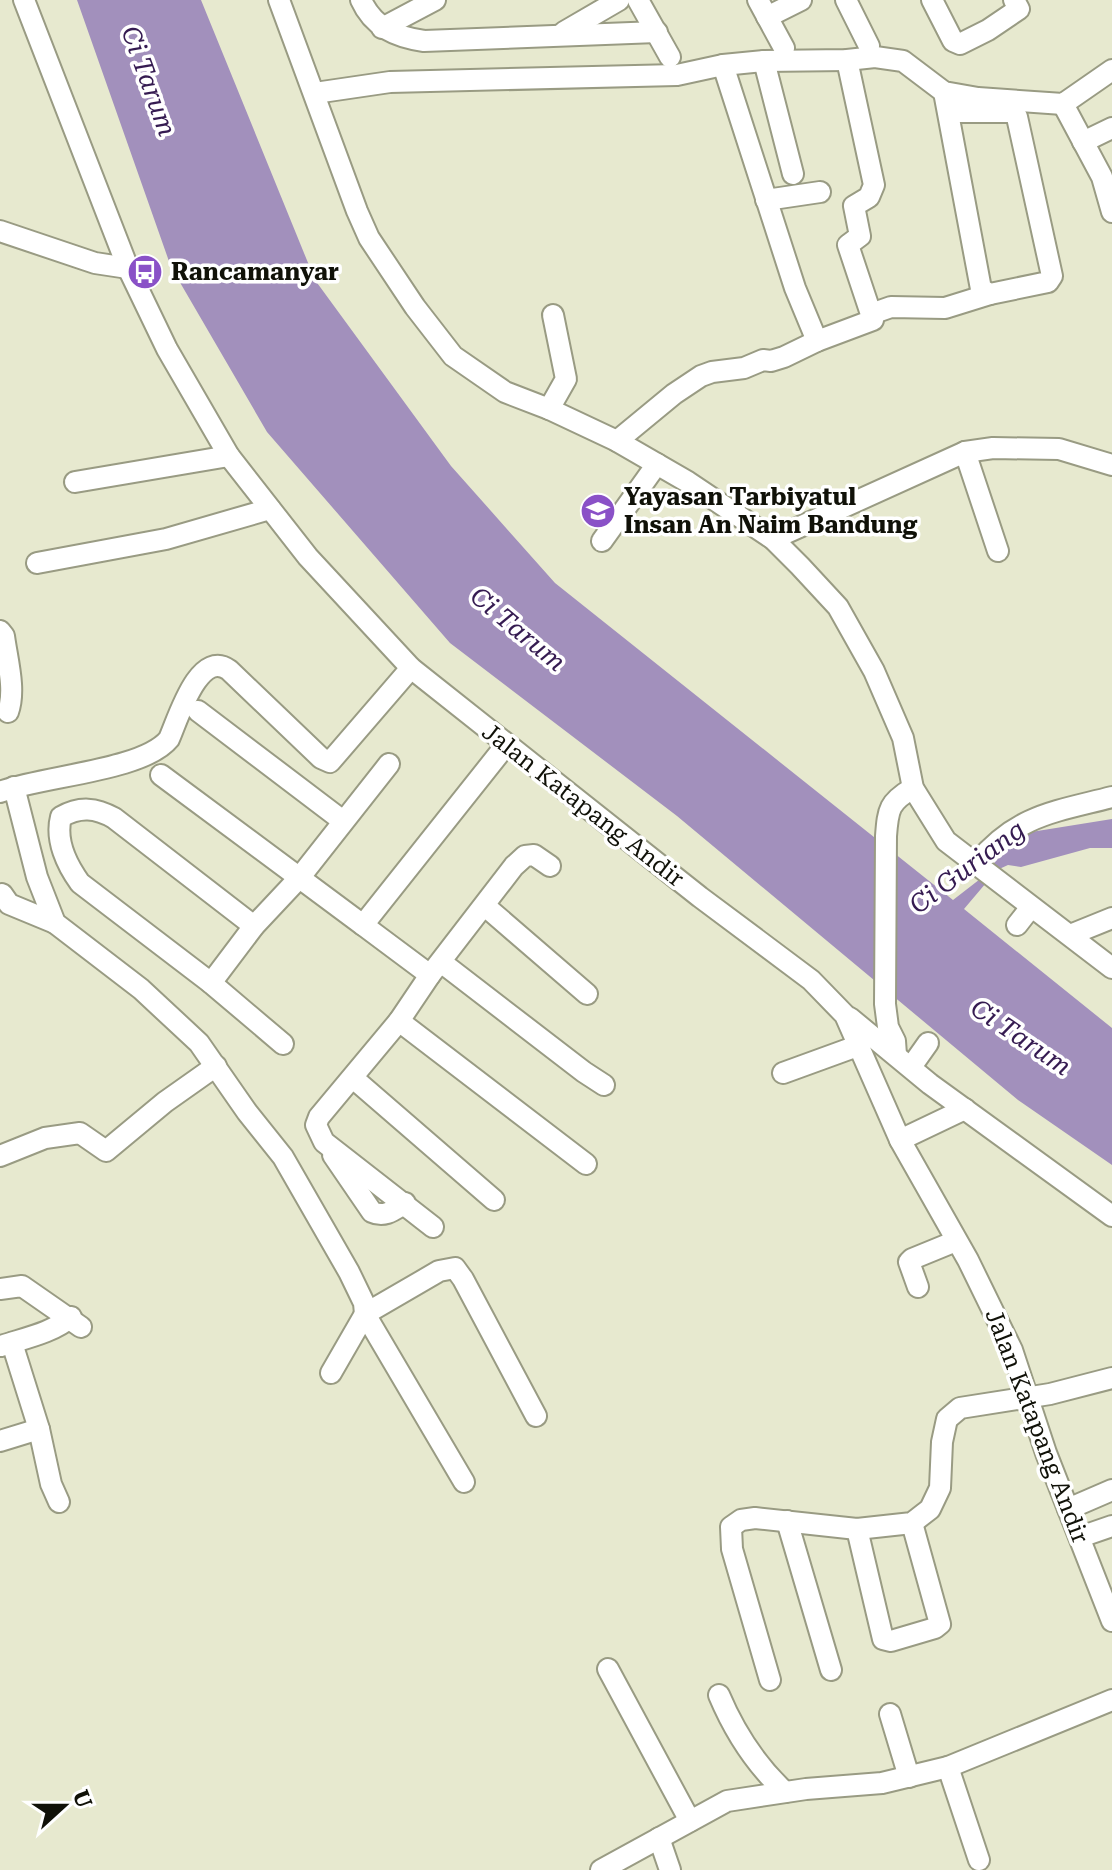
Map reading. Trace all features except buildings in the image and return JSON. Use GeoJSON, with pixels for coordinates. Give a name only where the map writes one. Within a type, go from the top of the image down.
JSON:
{"type":"FeatureCollection","features":[{"type":"Feature","properties":{"kind":"street","name":"Jalan Katapang Andir"},"geometry":{"type":"LineString","coordinates":[[24,0],[128,268],[167,349],[229,456],[314,565],[411,668],[811,980],[852,1019],[879,1097],[988,1298],[1012,1350],[1025,1394],[1112,1621]]}},
{"type":"Feature","properties":{"kind":"street"},"geometry":{"type":"LineString","coordinates":[[279,0],[369,238],[415,307],[453,356],[505,392],[617,441],[773,539],[821,587],[838,607],[853,633],[874,671],[903,738],[913,788],[946,841],[1112,968]]}},
{"type":"Feature","properties":{"kind":"street"},"geometry":{"type":"LineString","coordinates":[[361,0],[382,28],[405,39],[424,41],[657,32]]}},
{"type":"Feature","properties":{"kind":"street"},"geometry":{"type":"LineString","coordinates":[[382,28],[435,0]]}},
{"type":"Feature","properties":{"kind":"street"},"geometry":{"type":"LineString","coordinates":[[560,34],[619,0]]}},
{"type":"Feature","properties":{"kind":"street"},"geometry":{"type":"LineString","coordinates":[[638,0],[670,57]]}},
{"type":"Feature","properties":{"kind":"street"},"geometry":{"type":"LineString","coordinates":[[784,48],[763,9],[801,0]]}},
{"type":"Feature","properties":{"kind":"street"},"geometry":{"type":"LineString","coordinates":[[846,0],[869,46]]}},
{"type":"Feature","properties":{"kind":"street"},"geometry":{"type":"LineString","coordinates":[[932,0],[953,41],[960,44],[988,30],[1023,3]]}},
{"type":"Feature","properties":{"kind":"street"},"geometry":{"type":"LineString","coordinates":[[315,93],[390,82],[677,75],[723,65],[764,61],[875,57],[903,61],[946,102],[1014,112],[1052,276],[1048,282],[990,294],[945,308],[891,307],[871,314]]}},
{"type":"Feature","properties":{"kind":"street"},"geometry":{"type":"LineString","coordinates":[[617,441],[701,376],[744,368],[763,360],[771,361],[873,320],[848,245],[860,236],[854,206],[869,197],[874,185],[847,60]]}},
{"type":"Feature","properties":{"kind":"street"},"geometry":{"type":"LineString","coordinates":[[764,61],[793,174]]}},
{"type":"Feature","properties":{"kind":"street"},"geometry":{"type":"LineString","coordinates":[[723,65],[795,288],[817,341]]}},
{"type":"Feature","properties":{"kind":"street"},"geometry":{"type":"LineString","coordinates":[[946,102],[978,98],[1063,104],[1112,70]]}},
{"type":"Feature","properties":{"kind":"street"},"geometry":{"type":"LineString","coordinates":[[946,102],[981,289],[990,294]]}},
{"type":"Feature","properties":{"kind":"street"},"geometry":{"type":"LineString","coordinates":[[1063,104],[1102,177],[1112,212]]}},
{"type":"Feature","properties":{"kind":"street"},"geometry":{"type":"LineString","coordinates":[[1083,142],[1112,128]]}},
{"type":"Feature","properties":{"kind":"street"},"geometry":{"type":"LineString","coordinates":[[766,200],[820,192]]}},
{"type":"Feature","properties":{"kind":"street"},"geometry":{"type":"LineString","coordinates":[[0,231],[95,263],[128,268]]}},
{"type":"Feature","properties":{"kind":"street"},"geometry":{"type":"LineString","coordinates":[[549,409],[566,379],[553,315]]}},
{"type":"Feature","properties":{"kind":"street"},"geometry":{"type":"LineString","coordinates":[[773,539],[965,452],[993,448],[1059,449],[1112,465]]}},
{"type":"Feature","properties":{"kind":"street"},"geometry":{"type":"LineString","coordinates":[[965,452],[998,551]]}},
{"type":"Feature","properties":{"kind":"street"},"geometry":{"type":"LineString","coordinates":[[75,482],[229,456]]}},
{"type":"Feature","properties":{"kind":"street"},"geometry":{"type":"LineString","coordinates":[[602,541],[657,464]]}},
{"type":"Feature","properties":{"kind":"street"},"geometry":{"type":"LineString","coordinates":[[37,563],[166,539],[270,509]]}},
{"type":"Feature","properties":{"kind":"street"},"geometry":{"type":"LineString","coordinates":[[0,631],[4,636],[10,685],[8,712]]}},
{"type":"Feature","properties":{"kind":"street"},"geometry":{"type":"LineString","coordinates":[[55,923],[7,790],[122,763],[161,748],[169,739],[202,672],[216,665],[229,670],[321,758],[330,762],[411,668]]}},
{"type":"Feature","properties":{"kind":"street"},"geometry":{"type":"LineString","coordinates":[[198,711],[343,821]]}},
{"type":"Feature","properties":{"kind":"street"},"geometry":{"type":"LineString","coordinates":[[363,925],[506,745]]}},
{"type":"Feature","properties":{"kind":"street"},"geometry":{"type":"LineString","coordinates":[[211,983],[254,926],[300,877],[389,764]]}},
{"type":"Feature","properties":{"kind":"street"},"geometry":{"type":"LineString","coordinates":[[161,775],[363,925],[436,969],[604,1085]]}},
{"type":"Feature","properties":{"kind":"street"},"geometry":{"type":"LineString","coordinates":[[904,1061],[888,1027],[885,1004],[886,836],[894,799],[913,788]]}},
{"type":"Feature","properties":{"kind":"street"},"geometry":{"type":"LineString","coordinates":[[985,870],[994,843],[1012,829],[1051,813],[1112,797]]}},
{"type":"Feature","properties":{"kind":"street"},"geometry":{"type":"LineString","coordinates":[[254,926],[100,810],[84,808],[61,817],[61,840],[68,866],[80,883],[211,983],[283,1044]]}},
{"type":"Feature","properties":{"kind":"street"},"geometry":{"type":"LineString","coordinates":[[433,1227],[324,1142],[316,1125],[319,1117],[399,1021],[514,866],[525,856],[539,856],[550,866]]}},
{"type":"Feature","properties":{"kind":"street"},"geometry":{"type":"LineString","coordinates":[[1,892],[9,904],[55,923],[150,997],[199,1043],[289,1167],[349,1272],[364,1303],[365,1314],[464,1482]]}},
{"type":"Feature","properties":{"kind":"street"},"geometry":{"type":"LineString","coordinates":[[485,906],[587,994]]}},
{"type":"Feature","properties":{"kind":"street"},"geometry":{"type":"LineString","coordinates":[[1017,925],[1031,907]]}},
{"type":"Feature","properties":{"kind":"street"},"geometry":{"type":"LineString","coordinates":[[1070,935],[1112,918]]}},
{"type":"Feature","properties":{"kind":"street"},"geometry":{"type":"LineString","coordinates":[[852,1019],[888,1027]]}},
{"type":"Feature","properties":{"kind":"street"},"geometry":{"type":"LineString","coordinates":[[852,1019],[965,1109],[1112,1216]]}},
{"type":"Feature","properties":{"kind":"street"},"geometry":{"type":"LineString","coordinates":[[399,1021],[586,1164]]}},
{"type":"Feature","properties":{"kind":"street"},"geometry":{"type":"LineString","coordinates":[[904,1061],[928,1043]]}},
{"type":"Feature","properties":{"kind":"street"},"geometry":{"type":"LineString","coordinates":[[783,1073],[860,1045]]}},
{"type":"Feature","properties":{"kind":"street"},"geometry":{"type":"LineString","coordinates":[[0,1156],[45,1138],[80,1133],[106,1151],[165,1102],[216,1066]]}},
{"type":"Feature","properties":{"kind":"street"},"geometry":{"type":"LineString","coordinates":[[353,1078],[494,1200]]}},
{"type":"Feature","properties":{"kind":"street"},"geometry":{"type":"LineString","coordinates":[[900,1140],[965,1109]]}},
{"type":"Feature","properties":{"kind":"street"},"geometry":{"type":"LineString","coordinates":[[918,1287],[909,1262],[956,1241]]}},
{"type":"Feature","properties":{"kind":"street"},"geometry":{"type":"LineString","coordinates":[[331,1373],[365,1314],[439,1271],[455,1268],[536,1416]]}},
{"type":"Feature","properties":{"kind":"street"},"geometry":{"type":"LineString","coordinates":[[0,1289],[22,1286],[76,1322],[62,1324],[6,1345],[39,1429],[49,1475],[59,1502]]}},
{"type":"Feature","properties":{"kind":"street"},"geometry":{"type":"LineString","coordinates":[[770,1680],[732,1549],[731,1527],[741,1520],[755,1518],[857,1529],[912,1523],[930,1509],[940,1488],[942,1442],[947,1419],[960,1408],[1112,1378]]}},
{"type":"Feature","properties":{"kind":"street"},"geometry":{"type":"LineString","coordinates":[[0,1441],[39,1429]]}},
{"type":"Feature","properties":{"kind":"street"},"geometry":{"type":"LineString","coordinates":[[1068,1509],[1112,1490]]}},
{"type":"Feature","properties":{"kind":"street"},"geometry":{"type":"LineString","coordinates":[[787,1521],[831,1670]]}},
{"type":"Feature","properties":{"kind":"street"},"geometry":{"type":"LineString","coordinates":[[857,1529],[883,1639],[891,1641],[940,1624],[912,1523]]}},
{"type":"Feature","properties":{"kind":"street"},"geometry":{"type":"LineString","coordinates":[[1080,1537],[1112,1526]]}},
{"type":"Feature","properties":{"kind":"street"},"geometry":{"type":"LineString","coordinates":[[608,1669],[690,1821]]}},
{"type":"Feature","properties":{"kind":"street"},"geometry":{"type":"LineString","coordinates":[[719,1695],[732,1727],[766,1774],[785,1792]]}},
{"type":"Feature","properties":{"kind":"street"},"geometry":{"type":"LineString","coordinates":[[601,1870],[727,1801],[882,1783],[948,1767],[1112,1700]]}},
{"type":"Feature","properties":{"kind":"street"},"geometry":{"type":"LineString","coordinates":[[890,1714],[909,1777]]}},
{"type":"Feature","properties":{"kind":"street"},"geometry":{"type":"LineString","coordinates":[[948,1767],[979,1860]]}},
{"type":"Feature","properties":{"kind":"street"},"geometry":{"type":"LineString","coordinates":[[659,1838],[670,1870]]}},
{"type":"Feature","properties":{"kind":"water","name":"Ci Tarum"},"geometry":{"type":"Polygon","coordinates":[[[77,0],[201,0],[315,280],[451,466],[555,583],[953,900],[984,876],[1006,848],[1031,832],[1112,819],[1112,848],[1090,848],[1021,867],[1008,865],[997,870],[964,909],[1112,1028],[1112,1165],[1018,1100],[677,816],[450,643],[267,432],[171,267],[77,0]]]}},
{"type":"Feature","properties":{"kind":"place","name":"Rancamanyar"},"geometry":{"type":"Point","coordinates":[145,272]}},
{"type":"Feature","properties":{"kind":"place","name":"Yayasan Tarbiyatul Insan An Naim Bandung"},"geometry":{"type":"Point","coordinates":[598,511]}},
{"type":"Feature","properties":{"kind":"water label","name":"Ci Guriang"},"geometry":{"type":"Point","coordinates":[967,867]}}]}
